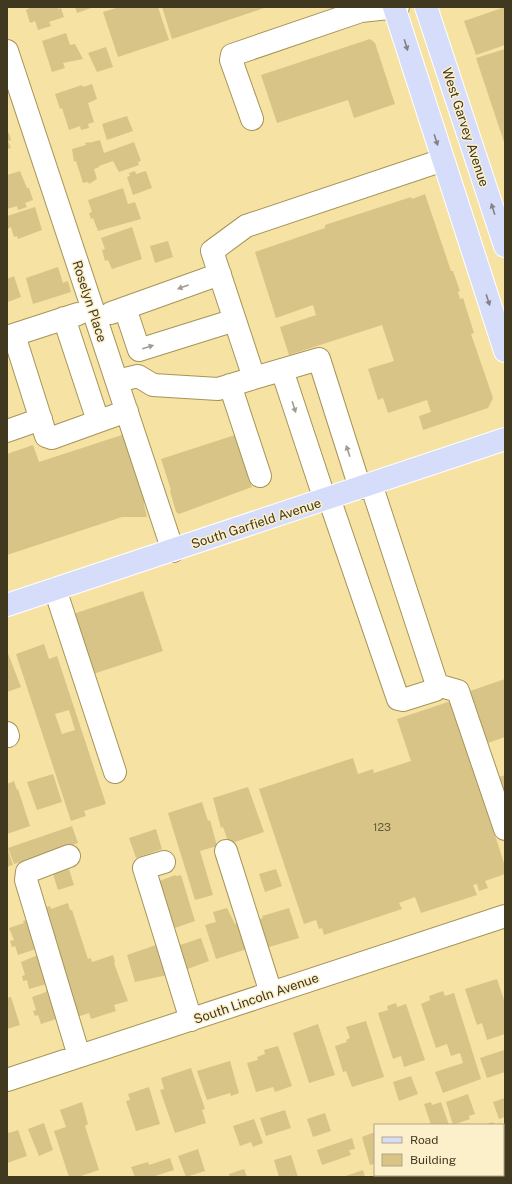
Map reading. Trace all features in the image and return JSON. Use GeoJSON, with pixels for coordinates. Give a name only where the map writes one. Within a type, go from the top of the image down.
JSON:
{"type":"FeatureCollection","features":[{"type":"Feature","properties":{"kind":"main road"},"geometry":{"type":"LineString","coordinates":[[396,7],[429,120],[505,351]]}},
{"type":"Feature","properties":{"kind":"main road","name":"West Garvey Avenue"},"geometry":{"type":"LineString","coordinates":[[426,7],[505,246]]}},
{"type":"Feature","properties":{"kind":"main road","name":"South Garfield Avenue"},"geometry":{"type":"LineString","coordinates":[[7,605],[173,551],[505,439]]}},
{"type":"Feature","properties":{"kind":"street"},"geometry":{"type":"LineString","coordinates":[[252,119],[231,60],[232,55],[361,11],[396,7]]}},
{"type":"Feature","properties":{"kind":"street","name":"Roselyn Place"},"geometry":{"type":"LineString","coordinates":[[7,51],[173,551]]}},
{"type":"Feature","properties":{"kind":"street"},"geometry":{"type":"LineString","coordinates":[[254,378],[212,251],[246,226],[443,160]]}},
{"type":"Feature","properties":{"kind":"street"},"geometry":{"type":"LineString","coordinates":[[127,411],[52,438],[46,436],[10,336],[64,318],[124,308],[220,274]]}},
{"type":"Feature","properties":{"kind":"street"},"geometry":{"type":"LineString","coordinates":[[124,308],[139,350],[235,320]]}},
{"type":"Feature","properties":{"kind":"street"},"geometry":{"type":"LineString","coordinates":[[64,318],[98,421]]}},
{"type":"Feature","properties":{"kind":"street"},"geometry":{"type":"LineString","coordinates":[[117,381],[138,376],[153,386],[218,389],[319,359],[437,685],[435,690],[404,700],[398,699],[282,370]]}},
{"type":"Feature","properties":{"kind":"street"},"geometry":{"type":"LineString","coordinates":[[230,385],[260,476]]}},
{"type":"Feature","properties":{"kind":"street"},"geometry":{"type":"LineString","coordinates":[[7,431],[41,419]]}},
{"type":"Feature","properties":{"kind":"street"},"geometry":{"type":"LineString","coordinates":[[55,589],[115,772]]}},
{"type":"Feature","properties":{"kind":"street"},"geometry":{"type":"LineString","coordinates":[[437,685],[458,691],[505,829]]}},
{"type":"Feature","properties":{"kind":"street"},"geometry":{"type":"LineString","coordinates":[[226,851],[271,993]]}},
{"type":"Feature","properties":{"kind":"street"},"geometry":{"type":"LineString","coordinates":[[69,856],[27,872],[26,880],[79,1056]]}},
{"type":"Feature","properties":{"kind":"street"},"geometry":{"type":"LineString","coordinates":[[164,862],[144,868],[191,1020]]}},
{"type":"Feature","properties":{"kind":"street","name":"South Lincoln Avenue"},"geometry":{"type":"LineString","coordinates":[[7,1080],[505,916]]}},
{"type":"Feature","properties":{"kind":"building"},"geometry":{"type":"Polygon","coordinates":[[[31,7],[58,7],[58,9],[61,8],[64,17],[49,22],[51,26],[38,30],[35,21],[30,23],[26,10],[31,7]]]}},
{"type":"Feature","properties":{"kind":"building"},"geometry":{"type":"Polygon","coordinates":[[[75,7],[94,7],[77,13],[75,7]]]}},
{"type":"Feature","properties":{"kind":"building"},"geometry":{"type":"Polygon","coordinates":[[[119,7],[158,7],[169,40],[118,57],[103,12],[119,7]]]}},
{"type":"Feature","properties":{"kind":"building"},"geometry":{"type":"Polygon","coordinates":[[[162,7],[267,7],[172,39],[162,7]]]}},
{"type":"Feature","properties":{"kind":"building"},"geometry":{"type":"Polygon","coordinates":[[[505,7],[505,45],[476,55],[464,21],[505,7]]]}},
{"type":"Feature","properties":{"kind":"building"},"geometry":{"type":"Polygon","coordinates":[[[66,33],[70,45],[75,44],[83,59],[63,63],[65,68],[52,72],[42,41],[66,33]]]}},
{"type":"Feature","properties":{"kind":"building"},"geometry":{"type":"Polygon","coordinates":[[[370,39],[375,43],[395,104],[354,118],[348,100],[277,123],[261,75],[370,39]]]}},
{"type":"Feature","properties":{"kind":"building"},"geometry":{"type":"Polygon","coordinates":[[[106,47],[113,67],[97,72],[88,53],[106,47]]]}},
{"type":"Feature","properties":{"kind":"building"},"geometry":{"type":"Polygon","coordinates":[[[505,49],[505,145],[476,58],[505,49]]]}},
{"type":"Feature","properties":{"kind":"building"},"geometry":{"type":"Polygon","coordinates":[[[92,84],[97,99],[88,103],[94,122],[88,124],[89,128],[81,130],[80,126],[69,130],[62,108],[60,109],[55,94],[82,85],[83,87],[92,84]]]}},
{"type":"Feature","properties":{"kind":"building"},"geometry":{"type":"Polygon","coordinates":[[[127,116],[133,131],[107,140],[102,124],[127,116]]]}},
{"type":"Feature","properties":{"kind":"building"},"geometry":{"type":"Polygon","coordinates":[[[9,133],[11,140],[8,141],[11,148],[7,149],[7,134],[9,133]]]}},
{"type":"Feature","properties":{"kind":"building"},"geometry":{"type":"Polygon","coordinates":[[[100,140],[104,153],[134,142],[141,161],[138,162],[139,165],[119,172],[113,161],[94,169],[97,179],[89,184],[88,182],[83,183],[76,161],[74,162],[72,149],[86,145],[85,143],[100,140]]]}},
{"type":"Feature","properties":{"kind":"building"},"geometry":{"type":"Polygon","coordinates":[[[20,171],[27,188],[29,188],[33,200],[25,203],[27,207],[18,210],[17,206],[7,209],[7,175],[20,171]]]}},
{"type":"Feature","properties":{"kind":"building"},"geometry":{"type":"Polygon","coordinates":[[[135,171],[136,174],[146,171],[152,188],[133,195],[127,177],[130,176],[129,173],[135,171]]]}},
{"type":"Feature","properties":{"kind":"building"},"geometry":{"type":"Polygon","coordinates":[[[123,188],[128,204],[135,202],[141,219],[98,231],[93,218],[91,219],[89,213],[92,212],[88,200],[123,188]]]}},
{"type":"Feature","properties":{"kind":"building"},"geometry":{"type":"Polygon","coordinates":[[[425,194],[451,271],[453,271],[460,291],[458,292],[460,299],[463,298],[474,333],[471,334],[493,398],[488,408],[423,430],[419,416],[431,412],[427,400],[388,413],[383,398],[378,400],[368,369],[394,361],[382,325],[289,355],[280,327],[316,315],[313,305],[276,318],[255,252],[325,228],[325,225],[411,197],[412,199],[425,194]]]}},
{"type":"Feature","properties":{"kind":"building"},"geometry":{"type":"Polygon","coordinates":[[[35,207],[42,230],[18,239],[17,236],[14,237],[11,227],[7,229],[7,216],[35,207]]]}},
{"type":"Feature","properties":{"kind":"building"},"geometry":{"type":"Polygon","coordinates":[[[132,227],[142,259],[112,269],[108,260],[105,261],[102,250],[105,249],[101,238],[132,227]]]}},
{"type":"Feature","properties":{"kind":"building"},"geometry":{"type":"Polygon","coordinates":[[[168,241],[173,257],[155,263],[150,246],[168,241]]]}},
{"type":"Feature","properties":{"kind":"building"},"geometry":{"type":"Polygon","coordinates":[[[58,267],[63,283],[68,281],[71,292],[33,304],[26,278],[58,267]]]}},
{"type":"Feature","properties":{"kind":"building"},"geometry":{"type":"Polygon","coordinates":[[[14,276],[21,297],[8,302],[7,279],[14,276]]]}},
{"type":"Feature","properties":{"kind":"building"},"geometry":{"type":"Polygon","coordinates":[[[125,434],[146,497],[144,504],[147,517],[122,517],[7,555],[7,454],[33,445],[39,462],[125,434]]]}},
{"type":"Feature","properties":{"kind":"building"},"geometry":{"type":"Polygon","coordinates":[[[235,435],[252,487],[179,514],[176,512],[161,459],[235,435]]]}},
{"type":"Feature","properties":{"kind":"building"},"geometry":{"type":"Polygon","coordinates":[[[143,591],[163,651],[90,675],[70,615],[143,591]]]}},
{"type":"Feature","properties":{"kind":"building"},"geometry":{"type":"Polygon","coordinates":[[[44,644],[49,659],[57,656],[106,804],[84,811],[86,816],[71,821],[16,654],[44,644]],[[69,710],[55,714],[62,734],[75,730],[69,710]]]}},
{"type":"Feature","properties":{"kind":"building"},"geometry":{"type":"Polygon","coordinates":[[[7,651],[21,687],[7,692],[7,651]]]}},
{"type":"Feature","properties":{"kind":"building"},"geometry":{"type":"Polygon","coordinates":[[[505,679],[505,737],[488,743],[470,691],[505,679]]]}},
{"type":"Feature","properties":{"kind":"building"},"geometry":{"type":"Polygon","coordinates":[[[451,701],[505,866],[505,874],[485,881],[488,888],[479,891],[477,884],[473,885],[477,895],[421,913],[415,897],[399,903],[402,909],[324,935],[322,928],[319,929],[316,920],[304,924],[259,789],[353,758],[358,774],[373,769],[374,773],[411,761],[397,719],[451,701]]]}},
{"type":"Feature","properties":{"kind":"building"},"geometry":{"type":"Polygon","coordinates":[[[53,774],[62,802],[37,810],[27,782],[53,774]]]}},
{"type":"Feature","properties":{"kind":"building"},"geometry":{"type":"Polygon","coordinates":[[[505,775],[505,793],[499,777],[505,775]]]}},
{"type":"Feature","properties":{"kind":"building"},"geometry":{"type":"Polygon","coordinates":[[[14,781],[30,826],[7,834],[7,784],[14,781]]]}},
{"type":"Feature","properties":{"kind":"building"},"geometry":{"type":"Polygon","coordinates":[[[248,787],[264,832],[229,844],[223,827],[221,828],[213,798],[248,787]]]}},
{"type":"Feature","properties":{"kind":"building"},"geometry":{"type":"Polygon","coordinates":[[[202,802],[208,821],[210,820],[217,846],[200,851],[213,895],[195,900],[168,813],[202,802]]]}},
{"type":"Feature","properties":{"kind":"building"},"geometry":{"type":"Polygon","coordinates":[[[72,826],[78,843],[14,864],[8,848],[72,826]]]}},
{"type":"Feature","properties":{"kind":"building"},"geometry":{"type":"Polygon","coordinates":[[[156,829],[162,849],[136,858],[129,838],[156,829]]]}},
{"type":"Feature","properties":{"kind":"building"},"geometry":{"type":"Polygon","coordinates":[[[7,847],[13,865],[7,867],[7,847]]]}},
{"type":"Feature","properties":{"kind":"building"},"geometry":{"type":"Polygon","coordinates":[[[69,869],[74,885],[58,890],[53,874],[69,869]]]}},
{"type":"Feature","properties":{"kind":"building"},"geometry":{"type":"Polygon","coordinates":[[[276,869],[282,886],[265,892],[259,874],[276,869]]]}},
{"type":"Feature","properties":{"kind":"building"},"geometry":{"type":"Polygon","coordinates":[[[175,875],[181,875],[195,921],[172,929],[157,882],[175,875]]]}},
{"type":"Feature","properties":{"kind":"building"},"geometry":{"type":"Polygon","coordinates":[[[68,903],[70,910],[72,910],[88,959],[91,958],[92,962],[113,955],[114,963],[128,1001],[114,1005],[116,1011],[91,1019],[89,1013],[74,1018],[39,909],[50,906],[51,909],[68,903]]]}},
{"type":"Feature","properties":{"kind":"building"},"geometry":{"type":"Polygon","coordinates":[[[227,908],[235,924],[239,922],[250,948],[216,959],[205,925],[216,922],[213,912],[227,908]]]}},
{"type":"Feature","properties":{"kind":"building"},"geometry":{"type":"Polygon","coordinates":[[[289,908],[299,938],[266,948],[258,920],[263,918],[262,916],[289,908]]]}},
{"type":"Feature","properties":{"kind":"building"},"geometry":{"type":"Polygon","coordinates":[[[27,920],[39,948],[18,955],[15,946],[12,947],[10,941],[14,940],[9,928],[24,923],[23,921],[27,920]]]}},
{"type":"Feature","properties":{"kind":"building"},"geometry":{"type":"Polygon","coordinates":[[[201,938],[209,961],[185,970],[177,946],[201,938]]]}},
{"type":"Feature","properties":{"kind":"building"},"geometry":{"type":"Polygon","coordinates":[[[156,945],[167,975],[135,982],[127,955],[156,945]]]}},
{"type":"Feature","properties":{"kind":"building"},"geometry":{"type":"Polygon","coordinates":[[[38,955],[50,983],[29,989],[27,980],[23,981],[22,976],[25,975],[21,962],[38,955]]]}},
{"type":"Feature","properties":{"kind":"building"},"geometry":{"type":"Polygon","coordinates":[[[497,979],[505,1003],[505,1034],[487,1040],[482,1023],[477,1025],[465,989],[497,979]]]}},
{"type":"Feature","properties":{"kind":"building"},"geometry":{"type":"Polygon","coordinates":[[[50,989],[62,1017],[41,1024],[38,1015],[35,1016],[33,1011],[36,1010],[32,997],[50,989]]]}},
{"type":"Feature","properties":{"kind":"building"},"geometry":{"type":"Polygon","coordinates":[[[443,991],[445,996],[454,993],[481,1079],[443,1093],[435,1072],[463,1063],[460,1053],[451,1056],[447,1044],[436,1048],[421,1004],[430,1000],[429,996],[443,991]]]}},
{"type":"Feature","properties":{"kind":"building"},"geometry":{"type":"Polygon","coordinates":[[[11,997],[20,1025],[7,1029],[7,998],[11,997]]]}},
{"type":"Feature","properties":{"kind":"building"},"geometry":{"type":"Polygon","coordinates":[[[396,1003],[397,1007],[406,1004],[425,1060],[404,1067],[401,1056],[393,1059],[378,1013],[388,1010],[387,1006],[396,1003]]]}},
{"type":"Feature","properties":{"kind":"building"},"geometry":{"type":"Polygon","coordinates":[[[366,1021],[384,1077],[352,1087],[346,1071],[343,1072],[335,1046],[347,1042],[346,1040],[350,1038],[346,1027],[366,1021]]]}},
{"type":"Feature","properties":{"kind":"building"},"geometry":{"type":"Polygon","coordinates":[[[318,1024],[335,1075],[309,1083],[293,1033],[318,1024]]]}},
{"type":"Feature","properties":{"kind":"building"},"geometry":{"type":"Polygon","coordinates":[[[278,1046],[292,1086],[275,1092],[273,1087],[256,1092],[247,1063],[258,1060],[257,1057],[265,1054],[264,1050],[278,1046]]]}},
{"type":"Feature","properties":{"kind":"building"},"geometry":{"type":"Polygon","coordinates":[[[504,1050],[505,1072],[487,1078],[480,1058],[504,1050]]]}},
{"type":"Feature","properties":{"kind":"building"},"geometry":{"type":"Polygon","coordinates":[[[230,1061],[239,1093],[231,1096],[230,1093],[207,1100],[197,1071],[230,1061]]]}},
{"type":"Feature","properties":{"kind":"building"},"geometry":{"type":"Polygon","coordinates":[[[191,1068],[205,1109],[202,1110],[206,1123],[175,1133],[160,1090],[164,1089],[161,1078],[191,1068]]]}},
{"type":"Feature","properties":{"kind":"building"},"geometry":{"type":"Polygon","coordinates":[[[411,1076],[418,1094],[399,1101],[393,1082],[411,1076]]]}},
{"type":"Feature","properties":{"kind":"building"},"geometry":{"type":"Polygon","coordinates":[[[149,1087],[160,1124],[136,1131],[126,1101],[130,1100],[128,1094],[149,1087]]]}},
{"type":"Feature","properties":{"kind":"building"},"geometry":{"type":"Polygon","coordinates":[[[468,1094],[475,1114],[469,1116],[470,1119],[453,1124],[446,1102],[468,1094]]]}},
{"type":"Feature","properties":{"kind":"building"},"geometry":{"type":"Polygon","coordinates":[[[505,1098],[505,1117],[499,1119],[493,1102],[505,1098]]]}},
{"type":"Feature","properties":{"kind":"building"},"geometry":{"type":"Polygon","coordinates":[[[82,1102],[88,1124],[85,1126],[99,1170],[78,1177],[69,1177],[54,1131],[66,1127],[60,1110],[82,1102]]]}},
{"type":"Feature","properties":{"kind":"building"},"geometry":{"type":"Polygon","coordinates":[[[431,1102],[432,1105],[441,1102],[449,1124],[431,1124],[424,1104],[431,1102]]]}},
{"type":"Feature","properties":{"kind":"building"},"geometry":{"type":"Polygon","coordinates":[[[285,1110],[291,1128],[266,1136],[260,1118],[285,1110]]]}},
{"type":"Feature","properties":{"kind":"building"},"geometry":{"type":"Polygon","coordinates":[[[325,1113],[331,1131],[313,1137],[307,1119],[325,1113]]]}},
{"type":"Feature","properties":{"kind":"building"},"geometry":{"type":"Polygon","coordinates":[[[254,1119],[263,1143],[253,1147],[251,1142],[240,1146],[233,1126],[254,1119]]]}},
{"type":"Feature","properties":{"kind":"building"},"geometry":{"type":"Polygon","coordinates":[[[44,1123],[53,1150],[39,1156],[28,1129],[44,1123]]]}},
{"type":"Feature","properties":{"kind":"building"},"geometry":{"type":"Polygon","coordinates":[[[7,1129],[9,1133],[18,1130],[27,1156],[7,1163],[7,1129]]]}},
{"type":"Feature","properties":{"kind":"building"},"geometry":{"type":"Polygon","coordinates":[[[374,1132],[374,1164],[370,1165],[362,1137],[374,1132]]]}},
{"type":"Feature","properties":{"kind":"building"},"geometry":{"type":"Polygon","coordinates":[[[352,1138],[355,1149],[349,1150],[351,1155],[322,1165],[317,1150],[352,1138]]]}},
{"type":"Feature","properties":{"kind":"building"},"geometry":{"type":"Polygon","coordinates":[[[198,1149],[205,1171],[186,1177],[178,1156],[198,1149]]]}},
{"type":"Feature","properties":{"kind":"building"},"geometry":{"type":"Polygon","coordinates":[[[504,1154],[505,1156],[504,1173],[504,1154]]]}},
{"type":"Feature","properties":{"kind":"building"},"geometry":{"type":"Polygon","coordinates":[[[291,1155],[298,1177],[279,1177],[274,1160],[291,1155]]]}},
{"type":"Feature","properties":{"kind":"building"},"geometry":{"type":"Polygon","coordinates":[[[170,1158],[174,1170],[152,1177],[135,1177],[131,1167],[148,1162],[149,1165],[170,1158]]]}},
{"type":"Feature","properties":{"kind":"building"},"geometry":{"type":"Polygon","coordinates":[[[244,1169],[247,1177],[230,1177],[229,1174],[244,1169]]]}},
{"type":"Feature","properties":{"kind":"building"},"geometry":{"type":"Polygon","coordinates":[[[363,1170],[365,1177],[343,1177],[363,1170]]]}},
{"type":"Feature","properties":{"kind":"building"},"geometry":{"type":"Polygon","coordinates":[[[389,1176],[417,1176],[417,1177],[389,1176]]]}},
{"type":"Feature","properties":{"kind":"building"},"geometry":{"type":"Polygon","coordinates":[[[448,1176],[449,1177],[426,1177],[448,1176]]]}}]}
